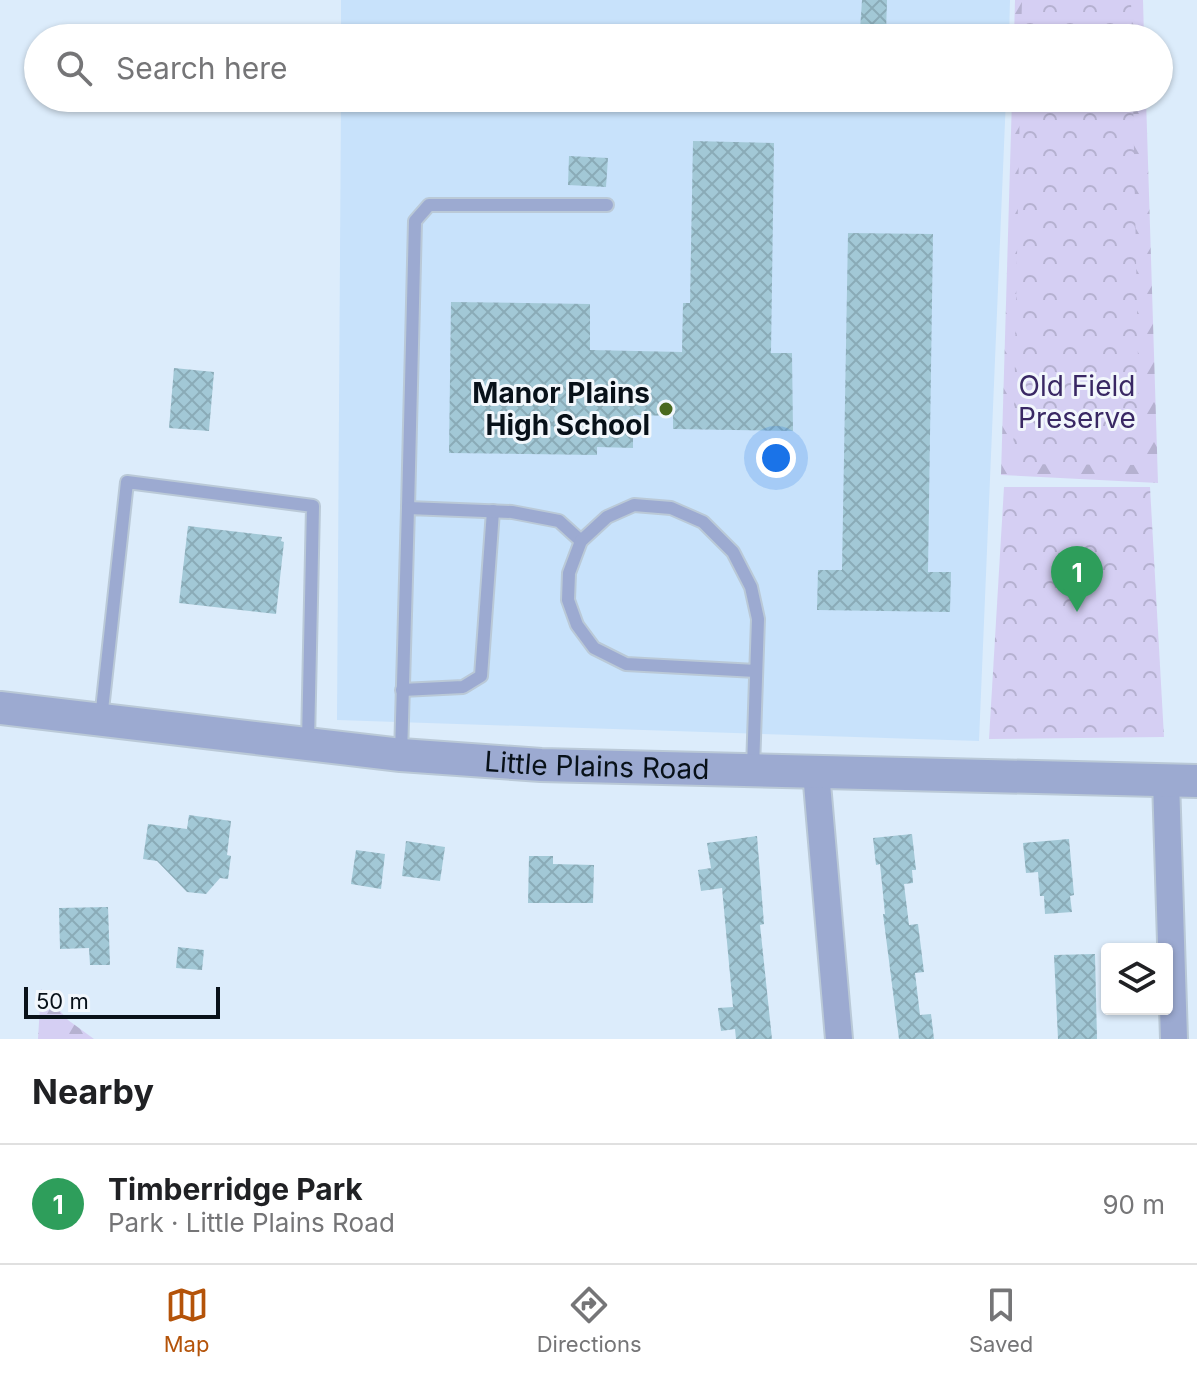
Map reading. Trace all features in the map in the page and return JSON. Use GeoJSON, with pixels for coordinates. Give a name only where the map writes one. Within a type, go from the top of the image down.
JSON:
{"type":"FeatureCollection","features":[{"type":"Feature","properties":{"kind":"street","name":"Little Plains Road"},"geometry":{"type":"LineString","coordinates":[[0,708],[401,755],[541,765],[1182,780]]}},
{"type":"Feature","properties":{"kind":"street"},"geometry":{"type":"LineString","coordinates":[[816,772],[839,1039]]}},
{"type":"Feature","properties":{"kind":"street"},"geometry":{"type":"LineString","coordinates":[[1174,1039],[1182,780]]}},
{"type":"Feature","properties":{"kind":"lane"},"geometry":{"type":"LineString","coordinates":[[401,755],[415,221],[429,205],[607,205]]}},
{"type":"Feature","properties":{"kind":"lane"},"geometry":{"type":"LineString","coordinates":[[100,720],[127,482],[313,506],[308,745]]}},
{"type":"Feature","properties":{"kind":"lane"},"geometry":{"type":"LineString","coordinates":[[753,771],[758,619],[751,587],[733,552],[703,522],[671,508],[634,505],[607,517],[581,541],[569,573],[568,600],[577,625],[594,648],[626,664],[756,671]]}},
{"type":"Feature","properties":{"kind":"lane"},"geometry":{"type":"LineString","coordinates":[[408,508],[493,511],[559,521],[581,541]]}},
{"type":"Feature","properties":{"kind":"lane"},"geometry":{"type":"LineString","coordinates":[[402,690],[463,687],[481,676],[493,511]]}},
{"type":"Feature","properties":{"kind":"shaded area"},"geometry":{"type":"Polygon","coordinates":[[[341,0],[1010,0],[1009,24],[341,24],[341,0]]]}},
{"type":"Feature","properties":{"kind":"shaded area","name":"Manor Plains High School"},"geometry":{"type":"Polygon","coordinates":[[[341,112],[1005,112],[979,741],[337,720],[341,112]]]}},
{"type":"Feature","properties":{"kind":"green space"},"geometry":{"type":"Polygon","coordinates":[[[1015,0],[1143,0],[1144,24],[1014,24],[1015,0]]]}},
{"type":"Feature","properties":{"kind":"green space"},"geometry":{"type":"Polygon","coordinates":[[[1022,0],[1131,0],[1132,24],[1021,24],[1022,0]]]}},
{"type":"Feature","properties":{"kind":"green space","name":"Old Field Preserve"},"geometry":{"type":"Polygon","coordinates":[[[1012,112],[1146,112],[1158,483],[1001,475],[1012,112]]]}},
{"type":"Feature","properties":{"kind":"green space","name":"Old Field Preserve"},"geometry":{"type":"Polygon","coordinates":[[[1020,112],[1133,112],[1140,465],[1013,464],[1020,112]]]}},
{"type":"Feature","properties":{"kind":"green space"},"geometry":{"type":"Polygon","coordinates":[[[1004,487],[1150,487],[1164,737],[989,739],[1004,487]]]}},
{"type":"Feature","properties":{"kind":"green space"},"geometry":{"type":"Polygon","coordinates":[[[41,989],[68,1020],[94,1039],[38,1039],[41,989]]]}},
{"type":"Feature","properties":{"kind":"building"},"geometry":{"type":"Polygon","coordinates":[[[862,0],[887,0],[886,24],[860,24],[862,0]]]}},
{"type":"Feature","properties":{"kind":"building"},"geometry":{"type":"Polygon","coordinates":[[[693,141],[774,143],[771,353],[792,353],[793,431],[673,429],[673,416],[633,415],[633,448],[597,447],[597,455],[449,453],[451,302],[590,304],[590,350],[682,352],[683,303],[690,303],[693,141]]]}},
{"type":"Feature","properties":{"kind":"building"},"geometry":{"type":"Polygon","coordinates":[[[569,156],[608,158],[606,187],[568,185],[569,156]]]}},
{"type":"Feature","properties":{"kind":"building"},"geometry":{"type":"Polygon","coordinates":[[[848,233],[933,234],[928,572],[951,572],[950,612],[817,610],[818,570],[842,570],[848,233]]]}},
{"type":"Feature","properties":{"kind":"building"},"geometry":{"type":"Polygon","coordinates":[[[174,368],[214,372],[209,431],[169,428],[174,368]]]}},
{"type":"Feature","properties":{"kind":"building"},"geometry":{"type":"Polygon","coordinates":[[[188,526],[282,537],[276,614],[179,603],[188,526]]]}},
{"type":"Feature","properties":{"kind":"building"},"geometry":{"type":"Polygon","coordinates":[[[189,815],[231,821],[228,879],[220,878],[206,894],[187,892],[157,861],[143,859],[148,824],[187,829],[189,815]]]}},
{"type":"Feature","properties":{"kind":"building"},"geometry":{"type":"Polygon","coordinates":[[[912,834],[916,870],[912,870],[913,883],[904,884],[909,925],[918,924],[924,972],[915,973],[920,1015],[931,1014],[934,1039],[899,1039],[883,914],[880,864],[876,865],[873,838],[912,834]]]}},
{"type":"Feature","properties":{"kind":"building"},"geometry":{"type":"Polygon","coordinates":[[[757,836],[764,924],[760,925],[772,1039],[736,1039],[735,1029],[721,1031],[718,1008],[733,1007],[722,888],[701,891],[698,870],[711,868],[707,843],[757,836]]]}},
{"type":"Feature","properties":{"kind":"building"},"geometry":{"type":"Polygon","coordinates":[[[1069,839],[1074,895],[1070,896],[1072,912],[1045,914],[1038,872],[1026,873],[1023,843],[1069,839]]]}},
{"type":"Feature","properties":{"kind":"building"},"geometry":{"type":"Polygon","coordinates":[[[406,841],[445,847],[440,881],[402,876],[406,841]]]}},
{"type":"Feature","properties":{"kind":"building"},"geometry":{"type":"Polygon","coordinates":[[[356,850],[385,854],[381,889],[351,884],[356,850]]]}},
{"type":"Feature","properties":{"kind":"building"},"geometry":{"type":"Polygon","coordinates":[[[529,856],[553,856],[553,864],[594,865],[593,903],[528,903],[529,856]]]}},
{"type":"Feature","properties":{"kind":"building"},"geometry":{"type":"Polygon","coordinates":[[[108,907],[110,965],[90,965],[89,948],[60,949],[59,908],[108,907]]]}},
{"type":"Feature","properties":{"kind":"building"},"geometry":{"type":"Polygon","coordinates":[[[178,947],[204,950],[202,970],[176,968],[178,947]]]}},
{"type":"Feature","properties":{"kind":"building"},"geometry":{"type":"Polygon","coordinates":[[[1095,954],[1097,1039],[1058,1039],[1054,955],[1095,954]]]}},
{"type":"Feature","properties":{"kind":"place","name":"Manor Plains High School"},"geometry":{"type":"Point","coordinates":[666,409]}},
{"type":"Feature","properties":{"kind":"place","name":"Timberridge Park"},"geometry":{"type":"Point","coordinates":[1077,612]}}]}
